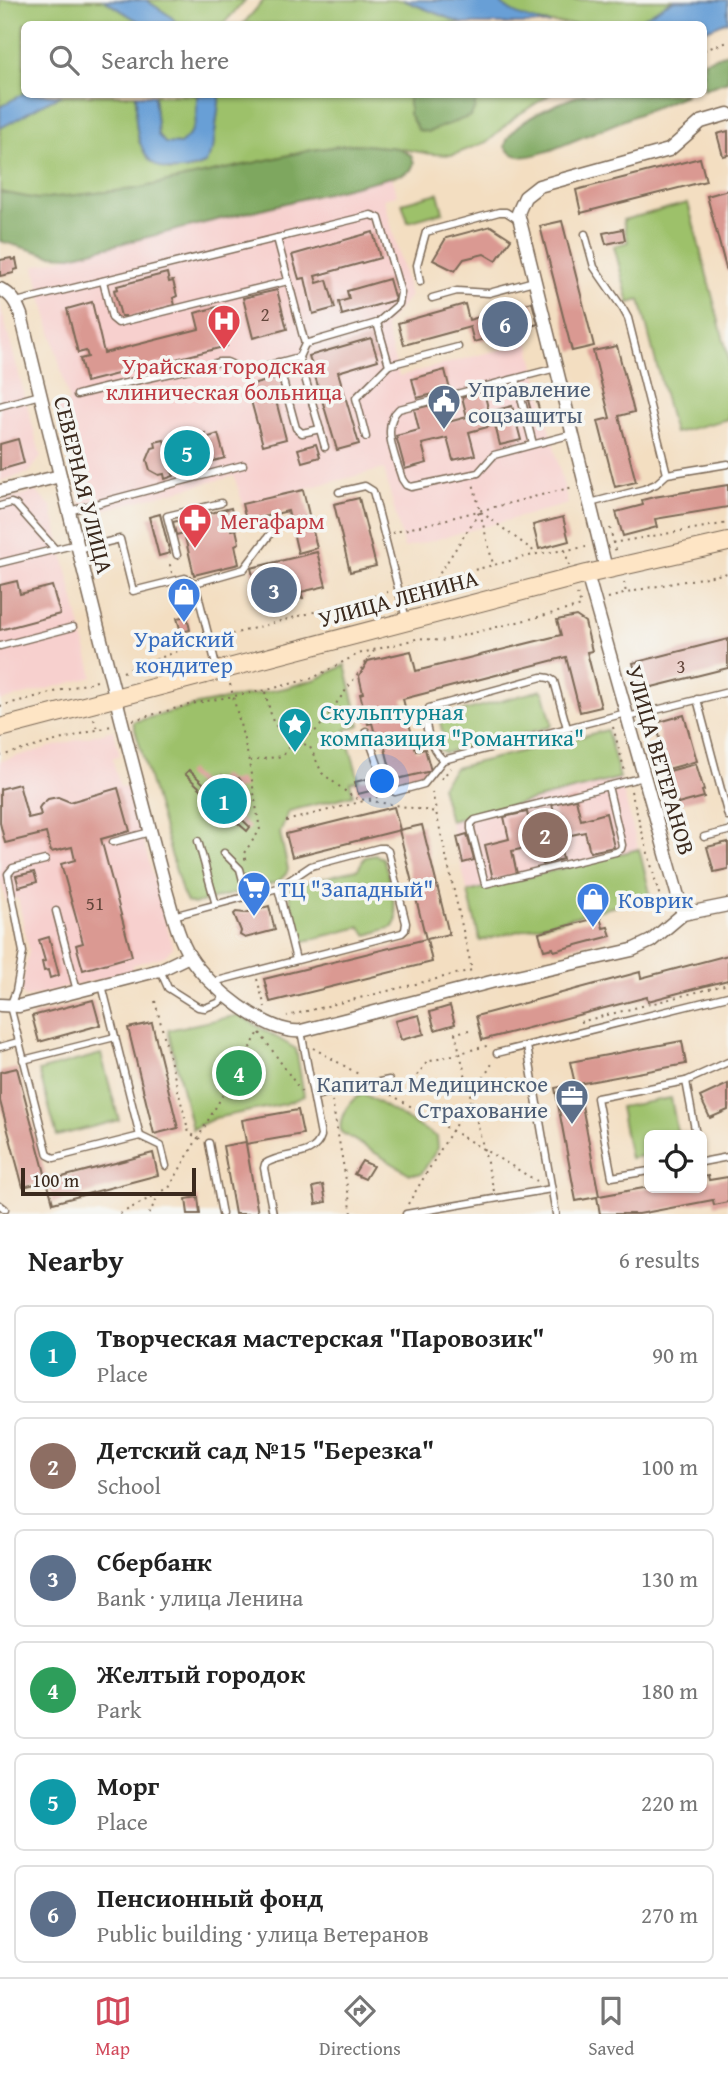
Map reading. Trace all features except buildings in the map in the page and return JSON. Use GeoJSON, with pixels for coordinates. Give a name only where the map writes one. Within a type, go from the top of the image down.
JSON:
{"type":"FeatureCollection","features":[{"type":"Feature","properties":{"kind":"main road","name":"УЛИЦА ЛЕНИНА"},"geometry":{"type":"LineString","coordinates":[[0,728],[587,573],[728,542]]}},
{"type":"Feature","properties":{"kind":"street"},"geometry":{"type":"LineString","coordinates":[[613,567],[596,502],[585,484],[518,213],[525,197],[539,186],[669,150],[701,122],[728,114]]}},
{"type":"Feature","properties":{"kind":"street"},"geometry":{"type":"LineString","coordinates":[[1,289],[16,302]]}},
{"type":"Feature","properties":{"kind":"street","name":"СЕВЕРНАЯ УЛИЦА"},"geometry":{"type":"LineString","coordinates":[[16,302],[109,677],[173,916],[189,956],[211,982],[242,1007],[284,1031],[302,1037]]}},
{"type":"Feature","properties":{"kind":"street"},"geometry":{"type":"LineString","coordinates":[[0,491],[60,476]]}},
{"type":"Feature","properties":{"kind":"street","name":"УЛИЦА ВЕТЕРАНОВ"},"geometry":{"type":"LineString","coordinates":[[587,573],[683,914]]}},
{"type":"Feature","properties":{"kind":"street"},"geometry":{"type":"LineString","coordinates":[[302,1037],[491,982],[632,950],[651,941],[683,914],[728,905]]}},
{"type":"Feature","properties":{"kind":"street"},"geometry":{"type":"LineString","coordinates":[[5,1005],[77,991],[160,970],[189,956]]}},
{"type":"Feature","properties":{"kind":"lane"},"geometry":{"type":"LineString","coordinates":[[420,282],[417,265],[426,232],[499,212],[506,212],[518,220]]}},
{"type":"Feature","properties":{"kind":"lane"},"geometry":{"type":"LineString","coordinates":[[16,302],[371,215],[379,218],[401,298],[399,304],[377,323],[305,344]]}},
{"type":"Feature","properties":{"kind":"lane"},"geometry":{"type":"LineString","coordinates":[[585,234],[594,267],[628,318],[667,474]]}},
{"type":"Feature","properties":{"kind":"lane"},"geometry":{"type":"LineString","coordinates":[[276,238],[305,344],[299,357],[325,447]]}},
{"type":"Feature","properties":{"kind":"lane"},"geometry":{"type":"LineString","coordinates":[[103,281],[112,318],[118,323],[288,281]]}},
{"type":"Feature","properties":{"kind":"lane"},"geometry":{"type":"LineString","coordinates":[[432,298],[457,291],[489,293],[534,281]]}},
{"type":"Feature","properties":{"kind":"lane"},"geometry":{"type":"LineString","coordinates":[[377,323],[389,365]]}},
{"type":"Feature","properties":{"kind":"lane"},"geometry":{"type":"LineString","coordinates":[[366,437],[356,398],[389,365],[458,347]]}},
{"type":"Feature","properties":{"kind":"lane"},"geometry":{"type":"LineString","coordinates":[[77,395],[219,362],[227,362],[247,370],[299,357]]}},
{"type":"Feature","properties":{"kind":"lane"},"geometry":{"type":"LineString","coordinates":[[278,362],[296,428],[302,433],[320,429]]}},
{"type":"Feature","properties":{"kind":"lane"},"geometry":{"type":"LineString","coordinates":[[556,368],[399,410],[392,415],[390,431],[402,479],[406,485],[418,486],[482,470],[494,455],[572,434]]}},
{"type":"Feature","properties":{"kind":"lane"},"geometry":{"type":"LineString","coordinates":[[516,379],[533,444]]}},
{"type":"Feature","properties":{"kind":"lane"},"geometry":{"type":"LineString","coordinates":[[0,406],[40,395]]}},
{"type":"Feature","properties":{"kind":"lane"},"geometry":{"type":"LineString","coordinates":[[596,502],[644,489],[656,484],[667,474],[728,464]]}},
{"type":"Feature","properties":{"kind":"lane"},"geometry":{"type":"LineString","coordinates":[[69,511],[243,465]]}},
{"type":"Feature","properties":{"kind":"lane"},"geometry":{"type":"LineString","coordinates":[[339,492],[365,486],[373,491],[406,621]]}},
{"type":"Feature","properties":{"kind":"lane"},"geometry":{"type":"LineString","coordinates":[[0,506],[11,503],[16,505],[55,549]]}},
{"type":"Feature","properties":{"kind":"lane"},"geometry":{"type":"LineString","coordinates":[[177,555],[167,516],[221,503]]}},
{"type":"Feature","properties":{"kind":"lane"},"geometry":{"type":"LineString","coordinates":[[0,563],[55,549],[120,539],[133,591],[184,578],[195,583],[244,569],[277,525]]}},
{"type":"Feature","properties":{"kind":"lane"},"geometry":{"type":"LineString","coordinates":[[195,583],[210,640],[222,670]]}},
{"type":"Feature","properties":{"kind":"lane"},"geometry":{"type":"LineString","coordinates":[[0,646],[73,627]]}},
{"type":"Feature","properties":{"kind":"lane"},"geometry":{"type":"LineString","coordinates":[[443,761],[433,748],[425,718],[429,708],[542,677],[554,681],[567,728]]}},
{"type":"Feature","properties":{"kind":"lane"},"geometry":{"type":"LineString","coordinates":[[366,731],[386,787],[396,792],[424,784],[443,761],[567,728],[728,692]]}},
{"type":"Feature","properties":{"kind":"lane"},"geometry":{"type":"LineString","coordinates":[[697,699],[728,816]]}},
{"type":"Feature","properties":{"kind":"lane"},"geometry":{"type":"LineString","coordinates":[[608,786],[621,849],[485,884],[471,829],[475,820],[608,786],[644,777]]}},
{"type":"Feature","properties":{"kind":"lane"},"geometry":{"type":"LineString","coordinates":[[704,836],[728,831]]}},
{"type":"Feature","properties":{"kind":"lane"},"geometry":{"type":"LineString","coordinates":[[113,842],[150,832]]}},
{"type":"Feature","properties":{"kind":"lane"},"geometry":{"type":"LineString","coordinates":[[198,841],[216,905]]}},
{"type":"Feature","properties":{"kind":"lane"},"geometry":{"type":"LineString","coordinates":[[173,916],[278,888],[311,866],[379,848],[384,848],[389,854],[406,923],[402,933],[211,982]]}},
{"type":"Feature","properties":{"kind":"lane"},"geometry":{"type":"LineString","coordinates":[[224,853],[240,869],[247,896]]}},
{"type":"Feature","properties":{"kind":"lane"},"geometry":{"type":"LineString","coordinates":[[46,860],[13,868],[8,874],[23,952],[16,991],[5,1005],[18,1042],[48,1155],[54,1158],[140,1136],[161,1146],[166,1166]]}},
{"type":"Feature","properties":{"kind":"lane"},"geometry":{"type":"LineString","coordinates":[[278,888],[296,960]]}},
{"type":"Feature","properties":{"kind":"lane"},"geometry":{"type":"LineString","coordinates":[[56,911],[77,991]]}},
{"type":"Feature","properties":{"kind":"lane"},"geometry":{"type":"LineString","coordinates":[[160,970],[166,986],[198,1007],[205,1008],[218,1003],[226,996]]}},
{"type":"Feature","properties":{"kind":"lane"},"geometry":{"type":"LineString","coordinates":[[102,985],[140,1136]]}},
{"type":"Feature","properties":{"kind":"lane"},"geometry":{"type":"LineString","coordinates":[[498,1053],[728,996]]}},
{"type":"Feature","properties":{"kind":"lane"},"geometry":{"type":"LineString","coordinates":[[23,1060],[115,1037]]}},
{"type":"Feature","properties":{"kind":"lane"},"geometry":{"type":"LineString","coordinates":[[273,1214],[265,1164],[274,1158],[310,1151],[321,1136],[302,1037]]}},
{"type":"Feature","properties":{"kind":"lane"},"geometry":{"type":"LineString","coordinates":[[0,1047],[18,1042]]}},
{"type":"Feature","properties":{"kind":"lane"},"geometry":{"type":"LineString","coordinates":[[527,1046],[556,1214]]}},
{"type":"Feature","properties":{"kind":"lane"},"geometry":{"type":"LineString","coordinates":[[644,1172],[612,1177],[597,1098],[686,1081],[728,1062]]}},
{"type":"Feature","properties":{"kind":"lane"},"geometry":{"type":"LineString","coordinates":[[314,1097],[389,1080]]}},
{"type":"Feature","properties":{"kind":"lane"},"geometry":{"type":"LineString","coordinates":[[686,1081],[695,1130]]}},
{"type":"Feature","properties":{"kind":"lane"},"geometry":{"type":"LineString","coordinates":[[209,1143],[222,1214]]}},
{"type":"Feature","properties":{"kind":"lane"},"geometry":{"type":"LineString","coordinates":[[707,1160],[728,1157]]}},
{"type":"Feature","properties":{"kind":"lane"},"geometry":{"type":"LineString","coordinates":[[406,1214],[551,1189]]}},
{"type":"Feature","properties":{"kind":"path"},"geometry":{"type":"LineString","coordinates":[[707,49],[728,42]]}},
{"type":"Feature","properties":{"kind":"path"},"geometry":{"type":"LineString","coordinates":[[0,706],[109,677],[210,640],[494,565],[470,474]]}},
{"type":"Feature","properties":{"kind":"path"},"geometry":{"type":"LineString","coordinates":[[384,534],[585,484]]}},
{"type":"Feature","properties":{"kind":"path"},"geometry":{"type":"LineString","coordinates":[[596,502],[613,567],[626,593]]}},
{"type":"Feature","properties":{"kind":"path"},"geometry":{"type":"LineString","coordinates":[[480,511],[537,554]]}},
{"type":"Feature","properties":{"kind":"path"},"geometry":{"type":"LineString","coordinates":[[436,580],[480,511]]}},
{"type":"Feature","properties":{"kind":"path"},"geometry":{"type":"LineString","coordinates":[[174,581],[170,565],[177,555]]}},
{"type":"Feature","properties":{"kind":"path"},"geometry":{"type":"LineString","coordinates":[[0,756],[196,703],[264,691],[313,678],[358,654],[375,649],[420,638],[442,641],[626,593],[728,573]]}},
{"type":"Feature","properties":{"kind":"path"},"geometry":{"type":"LineString","coordinates":[[249,761],[283,756],[294,738],[309,735],[318,729],[375,649]]}},
{"type":"Feature","properties":{"kind":"path"},"geometry":{"type":"LineString","coordinates":[[222,670],[233,697],[249,761],[260,830],[244,853],[247,865]]}},
{"type":"Feature","properties":{"kind":"path"},"geometry":{"type":"LineString","coordinates":[[264,691],[273,722],[282,733],[310,747],[322,773],[354,798],[436,811]]}},
{"type":"Feature","properties":{"kind":"path"},"geometry":{"type":"LineString","coordinates":[[613,727],[661,901]]}},
{"type":"Feature","properties":{"kind":"path"},"geometry":{"type":"LineString","coordinates":[[440,780],[457,761]]}},
{"type":"Feature","properties":{"kind":"path"},"geometry":{"type":"LineString","coordinates":[[281,1018],[472,970],[431,789]]}},
{"type":"Feature","properties":{"kind":"path"},"geometry":{"type":"LineString","coordinates":[[286,821],[396,792]]}},
{"type":"Feature","properties":{"kind":"path"},"geometry":{"type":"LineString","coordinates":[[255,971],[266,1010]]}},
{"type":"Feature","properties":{"kind":"path"},"geometry":{"type":"LineString","coordinates":[[155,1001],[189,1133],[209,1143]]}},
{"type":"Feature","properties":{"kind":"path"},"geometry":{"type":"LineString","coordinates":[[470,1030],[455,1033],[496,1199]]}},
{"type":"Feature","properties":{"kind":"path"},"geometry":{"type":"LineString","coordinates":[[120,1214],[169,1188],[259,1032],[305,1097],[314,1097]]}},
{"type":"Feature","properties":{"kind":"path"},"geometry":{"type":"LineString","coordinates":[[302,1037],[373,1084],[551,1189]]}},
{"type":"Feature","properties":{"kind":"path"},"geometry":{"type":"LineString","coordinates":[[409,1202],[498,1053]]}},
{"type":"Feature","properties":{"kind":"path"},"geometry":{"type":"LineString","coordinates":[[330,1093],[352,1214]]}},
{"type":"Feature","properties":{"kind":"path"},"geometry":{"type":"LineString","coordinates":[[149,1214],[160,1192]]}},
{"type":"Feature","properties":{"kind":"shaded area","name":"Урайская городская клиническая больница"},"geometry":{"type":"Polygon","coordinates":[[[392,176],[397,195],[384,199],[410,296],[385,326],[399,376],[529,342],[568,504],[404,548],[384,469],[243,504],[234,476],[84,515],[55,405],[69,401],[34,266],[392,176]]]}},
{"type":"Feature","properties":{"kind":"shaded area"},"geometry":{"type":"Polygon","coordinates":[[[0,304],[41,457],[29,473],[0,481],[0,304]]]}},
{"type":"Feature","properties":{"kind":"shaded area"},"geometry":{"type":"Polygon","coordinates":[[[35,491],[51,506],[93,677],[0,701],[0,501],[35,491]]]}},
{"type":"Feature","properties":{"kind":"shaded area"},"geometry":{"type":"Polygon","coordinates":[[[113,730],[120,755],[112,758],[120,787],[128,786],[173,947],[165,956],[132,965],[133,971],[25,998],[21,991],[29,950],[18,898],[6,901],[0,878],[0,761],[113,730]]]}},
{"type":"Feature","properties":{"kind":"shaded area"},"geometry":{"type":"Polygon","coordinates":[[[607,730],[651,897],[480,941],[441,786],[455,768],[607,730]]]}},
{"type":"Feature","properties":{"kind":"green space"},"geometry":{"type":"Polygon","coordinates":[[[0,0],[104,0],[138,21],[21,21],[21,95],[0,107],[0,0]]]}},
{"type":"Feature","properties":{"kind":"green space"},"geometry":{"type":"Polygon","coordinates":[[[146,0],[246,0],[226,21],[175,21],[146,0]]]}},
{"type":"Feature","properties":{"kind":"green space"},"geometry":{"type":"Polygon","coordinates":[[[264,0],[403,0],[456,21],[246,21],[264,0]]]}},
{"type":"Feature","properties":{"kind":"green space"},"geometry":{"type":"Polygon","coordinates":[[[498,0],[675,0],[641,21],[538,21],[519,16],[498,0]]]}},
{"type":"Feature","properties":{"kind":"green space"},"geometry":{"type":"Polygon","coordinates":[[[728,53],[728,81],[707,88],[707,60],[728,53]]]}},
{"type":"Feature","properties":{"kind":"green space"},"geometry":{"type":"Polygon","coordinates":[[[55,98],[136,98],[139,142],[169,171],[196,168],[205,164],[213,149],[220,98],[544,98],[515,117],[489,141],[453,155],[353,144],[312,150],[136,189],[37,199],[0,192],[0,128],[55,98]]]}},
{"type":"Feature","properties":{"kind":"green space"},"geometry":{"type":"Polygon","coordinates":[[[154,98],[197,98],[194,128],[187,139],[181,144],[165,143],[158,135],[154,98]]]}},
{"type":"Feature","properties":{"kind":"green space"},"geometry":{"type":"Polygon","coordinates":[[[409,98],[475,98],[475,108],[471,116],[428,132],[418,130],[409,114],[409,98]]]}},
{"type":"Feature","properties":{"kind":"green space"},"geometry":{"type":"Polygon","coordinates":[[[573,98],[678,98],[539,154],[520,156],[509,152],[505,147],[515,129],[549,107],[573,98]]]}},
{"type":"Feature","properties":{"kind":"green space"},"geometry":{"type":"Polygon","coordinates":[[[353,144],[397,148],[411,155],[414,163],[411,170],[403,174],[71,256],[49,255],[0,241],[0,192],[37,199],[135,189],[312,150],[353,144]]]}},
{"type":"Feature","properties":{"kind":"green space"},"geometry":{"type":"Polygon","coordinates":[[[438,193],[443,212],[408,222],[402,203],[438,193]]]}},
{"type":"Feature","properties":{"kind":"green space"},"geometry":{"type":"Polygon","coordinates":[[[688,203],[728,356],[728,419],[674,433],[640,300],[629,303],[614,246],[628,242],[623,220],[688,203]]]}},
{"type":"Feature","properties":{"kind":"green space"},"geometry":{"type":"Polygon","coordinates":[[[345,665],[360,725],[345,730],[359,780],[350,782],[353,795],[289,811],[280,833],[288,869],[278,882],[194,904],[187,902],[133,722],[197,705],[285,688],[317,679],[345,665]]]}},
{"type":"Feature","properties":{"kind":"green space"},"geometry":{"type":"Polygon","coordinates":[[[541,690],[552,724],[550,727],[445,753],[438,749],[436,741],[444,739],[440,722],[444,716],[541,690]]]}},
{"type":"Feature","properties":{"kind":"green space"},"geometry":{"type":"Polygon","coordinates":[[[607,730],[620,778],[450,821],[441,786],[455,768],[607,730]]]}},
{"type":"Feature","properties":{"kind":"green space"},"geometry":{"type":"Polygon","coordinates":[[[639,849],[651,897],[480,941],[468,892],[639,849]]]}},
{"type":"Feature","properties":{"kind":"green space"},"geometry":{"type":"Polygon","coordinates":[[[375,855],[383,858],[390,881],[387,886],[389,895],[393,897],[397,919],[393,927],[367,935],[360,927],[301,942],[288,892],[292,886],[358,869],[365,857],[375,855]]]}},
{"type":"Feature","properties":{"kind":"green space"},"geometry":{"type":"Polygon","coordinates":[[[239,1015],[296,1049],[304,1096],[285,1104],[215,1118],[192,1129],[168,1030],[239,1015]]]}},
{"type":"Feature","properties":{"kind":"green space"},"geometry":{"type":"Polygon","coordinates":[[[101,1054],[119,1120],[57,1136],[39,1071],[101,1054]]]}},
{"type":"Feature","properties":{"kind":"green space"},"geometry":{"type":"Polygon","coordinates":[[[364,1094],[437,1137],[438,1148],[421,1174],[410,1174],[341,1132],[341,1121],[346,1109],[354,1099],[364,1094]]]}},
{"type":"Feature","properties":{"kind":"green space"},"geometry":{"type":"Polygon","coordinates":[[[671,1098],[677,1130],[644,1130],[644,1156],[630,1158],[620,1107],[671,1098]]]}},
{"type":"Feature","properties":{"kind":"water"},"geometry":{"type":"Polygon","coordinates":[[[104,0],[146,0],[175,21],[138,21],[104,0]]]}},
{"type":"Feature","properties":{"kind":"water"},"geometry":{"type":"Polygon","coordinates":[[[403,0],[498,0],[515,13],[538,21],[456,21],[403,0]]]}},
{"type":"Feature","properties":{"kind":"water"},"geometry":{"type":"Polygon","coordinates":[[[675,0],[728,0],[728,21],[707,30],[707,21],[639,21],[675,0]]]}},
{"type":"Feature","properties":{"kind":"water"},"geometry":{"type":"Polygon","coordinates":[[[21,95],[21,98],[55,98],[0,128],[0,107],[21,95]]]}},
{"type":"Feature","properties":{"kind":"water"},"geometry":{"type":"Polygon","coordinates":[[[136,98],[154,98],[158,135],[165,143],[180,144],[193,128],[197,98],[220,98],[213,149],[205,164],[190,169],[166,169],[149,159],[138,137],[136,98]]]}},
{"type":"Feature","properties":{"kind":"place","name":"Пенсионный фонд"},"geometry":{"type":"Point","coordinates":[505,324]}},
{"type":"Feature","properties":{"kind":"place","name":"Урайская городская клиническая больница"},"geometry":{"type":"Point","coordinates":[224,351]}},
{"type":"Feature","properties":{"kind":"place","name":"Управление соцзащиты"},"geometry":{"type":"Point","coordinates":[444,431]}},
{"type":"Feature","properties":{"kind":"place","name":"Морг"},"geometry":{"type":"Point","coordinates":[187,453]}},
{"type":"Feature","properties":{"kind":"place","name":"Мегафарм"},"geometry":{"type":"Point","coordinates":[195,550]}},
{"type":"Feature","properties":{"kind":"place","name":"Сбербанк"},"geometry":{"type":"Point","coordinates":[274,590]}},
{"type":"Feature","properties":{"kind":"place","name":"Урайский кондитер"},"geometry":{"type":"Point","coordinates":[184,624]}},
{"type":"Feature","properties":{"kind":"place","name":"Скульптурная компазиция \"Романтика\""},"geometry":{"type":"Point","coordinates":[295,754]}},
{"type":"Feature","properties":{"kind":"place","name":"Творческая мастерская \"Паровозик\""},"geometry":{"type":"Point","coordinates":[224,801]}},
{"type":"Feature","properties":{"kind":"place","name":"Детский сад №15 \"Березка\""},"geometry":{"type":"Point","coordinates":[545,835]}},
{"type":"Feature","properties":{"kind":"place","name":"ТЦ \"Западный\""},"geometry":{"type":"Point","coordinates":[254,918]}},
{"type":"Feature","properties":{"kind":"place","name":"Коврик"},"geometry":{"type":"Point","coordinates":[593,929]}},
{"type":"Feature","properties":{"kind":"place","name":"Желтый городок"},"geometry":{"type":"Point","coordinates":[239,1073]}},
{"type":"Feature","properties":{"kind":"place","name":"Капитал Медицинское Страхование"},"geometry":{"type":"Point","coordinates":[572,1126]}}]}
